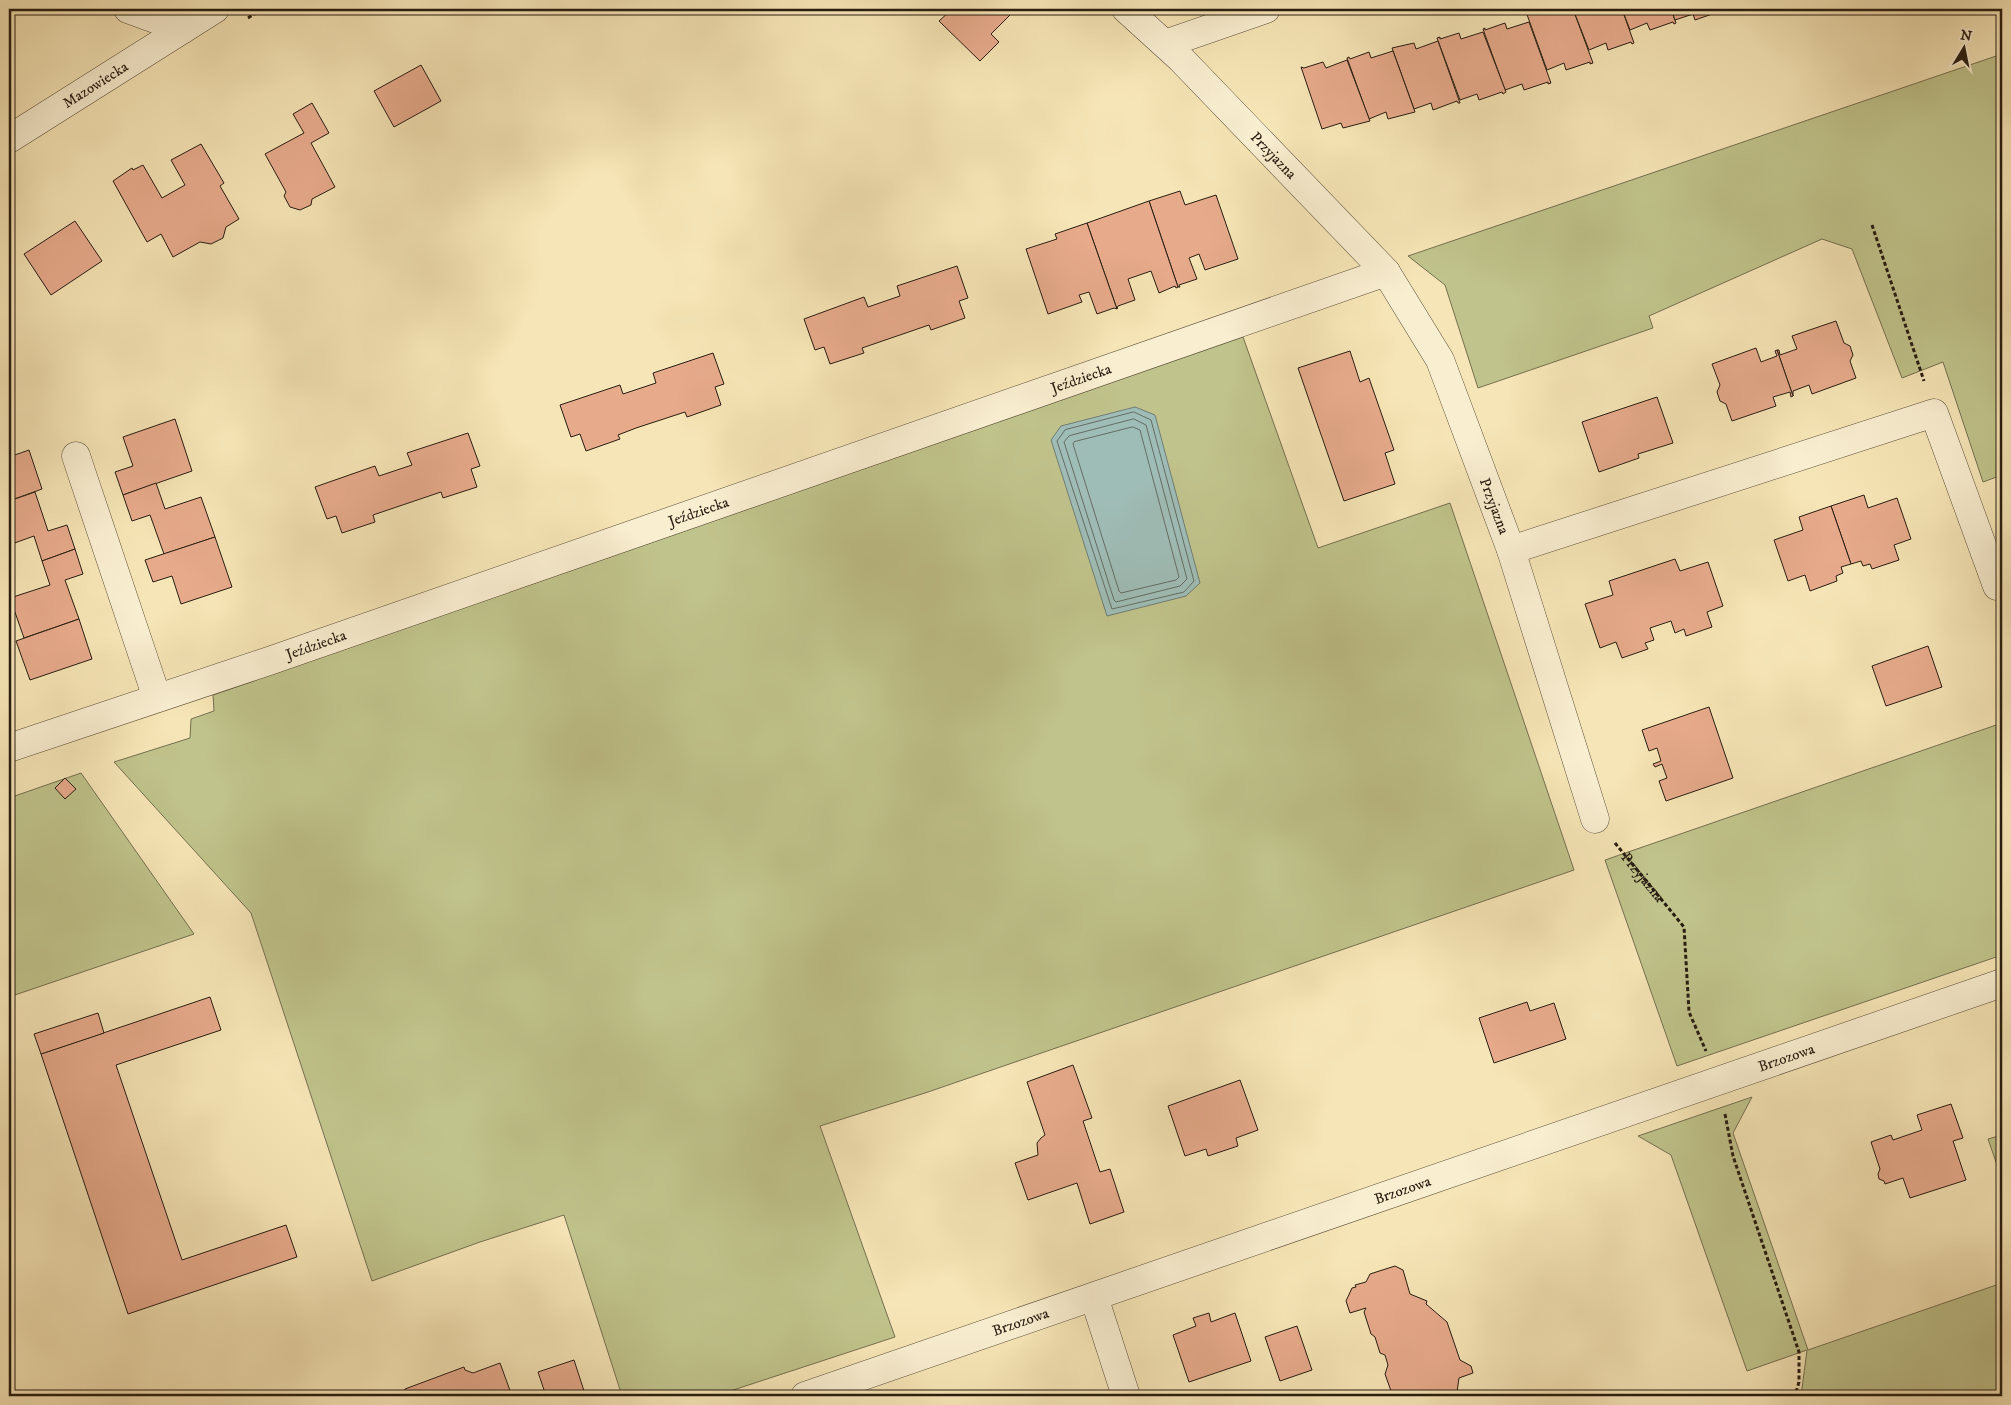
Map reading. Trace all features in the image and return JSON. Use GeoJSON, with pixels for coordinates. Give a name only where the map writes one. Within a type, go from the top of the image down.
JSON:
{"type":"FeatureCollection","features":[{"type":"Feature","properties":{"kind":"street"},"geometry":{"type":"LineString","coordinates":[[128,9],[183,29]]}},
{"type":"Feature","properties":{"kind":"street","name":"Mazowiecka"},"geometry":{"type":"LineString","coordinates":[[9,139],[215,9]]}},
{"type":"Feature","properties":{"kind":"street","name":"Przyjazna"},"geometry":{"type":"LineString","coordinates":[[1126,9],[1165,44],[1386,272],[1440,360],[1511,550],[1595,819]]}},
{"type":"Feature","properties":{"kind":"street"},"geometry":{"type":"LineString","coordinates":[[1165,44],[1266,9]]}},
{"type":"Feature","properties":{"kind":"street","name":"Jeździecka"},"geometry":{"type":"LineString","coordinates":[[9,748],[1386,272]]}},
{"type":"Feature","properties":{"kind":"street"},"geometry":{"type":"LineString","coordinates":[[1511,550],[1934,413],[1997,586]]}},
{"type":"Feature","properties":{"kind":"street"},"geometry":{"type":"LineString","coordinates":[[76,456],[157,698]]}},
{"type":"Feature","properties":{"kind":"street","name":"Brzozowa"},"geometry":{"type":"LineString","coordinates":[[804,1396],[2002,983]]}},
{"type":"Feature","properties":{"kind":"street"},"geometry":{"type":"LineString","coordinates":[[1094,1297],[1126,1396]]}},
{"type":"Feature","properties":{"kind":"path"},"geometry":{"type":"LineString","coordinates":[[1872,226],[1934,413]]}},
{"type":"Feature","properties":{"kind":"path","name":"Przyjazna"},"geometry":{"type":"LineString","coordinates":[[1595,819],[1684,927],[1689,1012],[1719,1079],[1733,1156],[1799,1352],[1799,1382],[1795,1396]]}},
{"type":"Feature","properties":{"kind":"green space"},"geometry":{"type":"Polygon","coordinates":[[[2002,54],[2002,475],[1983,482],[1943,362],[1902,378],[1852,249],[1822,239],[1649,316],[1653,328],[1478,388],[1445,285],[1408,256],[2002,54]]]}},
{"type":"Feature","properties":{"kind":"green space"},"geometry":{"type":"Polygon","coordinates":[[[1243,337],[1318,548],[1450,503],[1574,870],[925,1093],[820,1126],[895,1337],[715,1396],[622,1396],[564,1215],[480,1242],[372,1281],[251,913],[114,762],[190,738],[191,719],[214,711],[213,695],[1243,337]]]}},
{"type":"Feature","properties":{"kind":"green space"},"geometry":{"type":"Polygon","coordinates":[[[2002,723],[2002,955],[1677,1066],[1605,860],[2002,723]]]}},
{"type":"Feature","properties":{"kind":"green space"},"geometry":{"type":"Polygon","coordinates":[[[81,773],[194,934],[9,997],[9,798],[81,773]]]}},
{"type":"Feature","properties":{"kind":"green space"},"geometry":{"type":"Polygon","coordinates":[[[1752,1097],[1733,1133],[1808,1350],[2002,1283],[2002,1396],[1801,1396],[1807,1350],[1747,1371],[1671,1155],[1638,1136],[1752,1097]]]}},
{"type":"Feature","properties":{"kind":"green space"},"geometry":{"type":"Polygon","coordinates":[[[2002,1135],[2002,1179],[1988,1139],[2002,1135]]]}},
{"type":"Feature","properties":{"kind":"water"},"geometry":{"type":"Polygon","coordinates":[[[1135,407],[1155,415],[1200,583],[1186,596],[1107,616],[1051,440],[1061,426],[1135,407]]]}},
{"type":"Feature","properties":{"kind":"building"},"geometry":{"type":"Polygon","coordinates":[[[946,9],[1016,9],[991,34],[999,42],[980,61],[939,21],[949,12],[946,9]]]}},
{"type":"Feature","properties":{"kind":"building"},"geometry":{"type":"Polygon","coordinates":[[[1525,9],[1573,9],[1593,63],[1590,64],[1590,62],[1566,70],[1564,63],[1547,70],[1525,9]]]}},
{"type":"Feature","properties":{"kind":"building"},"geometry":{"type":"Polygon","coordinates":[[[1573,9],[1622,9],[1634,43],[1632,44],[1631,42],[1608,50],[1606,43],[1589,50],[1573,9]]]}},
{"type":"Feature","properties":{"kind":"building"},"geometry":{"type":"Polygon","coordinates":[[[1622,9],[1671,9],[1676,23],[1674,24],[1673,22],[1650,30],[1647,23],[1630,30],[1622,9]]]}},
{"type":"Feature","properties":{"kind":"building"},"geometry":{"type":"Polygon","coordinates":[[[1671,9],[1720,9],[1721,13],[1719,14],[1718,12],[1695,20],[1693,14],[1675,20],[1671,9]]]}},
{"type":"Feature","properties":{"kind":"building"},"geometry":{"type":"Polygon","coordinates":[[[1529,22],[1551,83],[1548,84],[1548,82],[1524,90],[1522,84],[1505,90],[1483,29],[1505,23],[1507,29],[1529,22]]]}},
{"type":"Feature","properties":{"kind":"building"},"geometry":{"type":"Polygon","coordinates":[[[1483,32],[1506,92],[1479,100],[1477,94],[1460,100],[1437,38],[1440,37],[1440,39],[1459,33],[1461,39],[1483,32]]]}},
{"type":"Feature","properties":{"kind":"building"},"geometry":{"type":"Polygon","coordinates":[[[1438,41],[1460,103],[1457,101],[1433,110],[1431,103],[1414,109],[1392,48],[1414,43],[1416,49],[1438,41]]]}},
{"type":"Feature","properties":{"kind":"building"},"geometry":{"type":"Polygon","coordinates":[[[1393,51],[1415,112],[1388,119],[1386,112],[1369,119],[1347,58],[1349,57],[1350,59],[1369,52],[1371,58],[1393,51]]]}},
{"type":"Feature","properties":{"kind":"building"},"geometry":{"type":"Polygon","coordinates":[[[1347,60],[1370,121],[1343,128],[1341,123],[1322,129],[1301,67],[1304,68],[1323,62],[1326,68],[1347,60]]]}},
{"type":"Feature","properties":{"kind":"building"},"geometry":{"type":"Polygon","coordinates":[[[421,65],[441,101],[394,127],[374,91],[421,65]]]}},
{"type":"Feature","properties":{"kind":"building"},"geometry":{"type":"Polygon","coordinates":[[[312,103],[329,133],[311,143],[335,187],[312,199],[311,205],[300,210],[290,207],[284,196],[286,192],[265,154],[304,133],[293,114],[312,103]]]}},
{"type":"Feature","properties":{"kind":"building"},"geometry":{"type":"Polygon","coordinates":[[[201,144],[224,183],[220,186],[239,219],[226,227],[223,238],[211,244],[200,242],[173,257],[161,234],[147,242],[113,181],[132,168],[133,170],[143,165],[162,198],[185,185],[171,160],[201,144]]]}},
{"type":"Feature","properties":{"kind":"building"},"geometry":{"type":"Polygon","coordinates":[[[1180,191],[1185,205],[1216,195],[1238,259],[1205,270],[1199,254],[1189,258],[1197,279],[1178,287],[1149,201],[1180,191]]]}},
{"type":"Feature","properties":{"kind":"building"},"geometry":{"type":"Polygon","coordinates":[[[1149,201],[1178,287],[1176,288],[1175,286],[1159,293],[1151,271],[1128,279],[1135,300],[1118,306],[1117,309],[1087,223],[1149,201]]]}},
{"type":"Feature","properties":{"kind":"building"},"geometry":{"type":"Polygon","coordinates":[[[75,221],[102,261],[51,295],[24,254],[75,221]]]}},
{"type":"Feature","properties":{"kind":"building"},"geometry":{"type":"Polygon","coordinates":[[[1087,223],[1117,309],[1114,308],[1097,314],[1089,292],[1079,295],[1082,302],[1048,314],[1026,249],[1057,239],[1055,234],[1087,223]]]}},
{"type":"Feature","properties":{"kind":"building"},"geometry":{"type":"Polygon","coordinates":[[[957,266],[968,298],[959,301],[965,318],[931,330],[929,325],[862,348],[864,353],[830,364],[824,347],[815,350],[804,319],[864,297],[868,307],[900,296],[897,286],[957,266]]]}},
{"type":"Feature","properties":{"kind":"building"},"geometry":{"type":"Polygon","coordinates":[[[1836,321],[1844,343],[1850,346],[1853,355],[1850,361],[1856,378],[1812,394],[1809,385],[1793,391],[1793,396],[1777,350],[1779,350],[1780,355],[1797,349],[1792,336],[1836,321]]]}},
{"type":"Feature","properties":{"kind":"building"},"geometry":{"type":"Polygon","coordinates":[[[1756,348],[1761,362],[1777,356],[1775,351],[1777,350],[1793,396],[1791,397],[1790,392],[1773,397],[1776,406],[1732,421],[1726,404],[1720,401],[1717,392],[1720,385],[1712,364],[1756,348]]]}},
{"type":"Feature","properties":{"kind":"building"},"geometry":{"type":"Polygon","coordinates":[[[1350,351],[1360,382],[1369,378],[1394,450],[1385,453],[1395,484],[1344,501],[1298,368],[1350,351]]]}},
{"type":"Feature","properties":{"kind":"building"},"geometry":{"type":"Polygon","coordinates":[[[713,353],[724,384],[715,387],[721,405],[687,417],[685,412],[636,428],[618,435],[620,439],[586,451],[580,434],[571,437],[560,405],[620,385],[623,394],[656,383],[653,373],[713,353]]]}},
{"type":"Feature","properties":{"kind":"building"},"geometry":{"type":"Polygon","coordinates":[[[1657,397],[1673,443],[1638,454],[1639,458],[1599,472],[1582,422],[1657,397]]]}},
{"type":"Feature","properties":{"kind":"building"},"geometry":{"type":"Polygon","coordinates":[[[175,419],[192,471],[123,495],[115,472],[133,466],[123,437],[175,419]]]}},
{"type":"Feature","properties":{"kind":"building"},"geometry":{"type":"Polygon","coordinates":[[[468,433],[480,466],[471,469],[477,487],[443,498],[441,492],[373,515],[375,522],[342,533],[336,516],[327,519],[315,487],[375,466],[379,476],[412,465],[407,453],[468,433]]]}},
{"type":"Feature","properties":{"kind":"building"},"geometry":{"type":"Polygon","coordinates":[[[29,450],[42,489],[9,501],[9,457],[29,450]]]}},
{"type":"Feature","properties":{"kind":"building"},"geometry":{"type":"Polygon","coordinates":[[[156,483],[165,509],[201,497],[215,537],[164,554],[150,515],[132,521],[123,495],[156,483]]]}},
{"type":"Feature","properties":{"kind":"building"},"geometry":{"type":"Polygon","coordinates":[[[35,492],[48,531],[67,525],[75,549],[42,561],[34,536],[9,545],[9,501],[35,492]]]}},
{"type":"Feature","properties":{"kind":"building"},"geometry":{"type":"Polygon","coordinates":[[[1864,495],[1868,508],[1897,498],[1911,539],[1894,545],[1899,560],[1872,569],[1870,564],[1863,566],[1861,561],[1851,564],[1831,506],[1864,495]]]}},
{"type":"Feature","properties":{"kind":"building"},"geometry":{"type":"Polygon","coordinates":[[[1831,506],[1851,564],[1841,567],[1843,573],[1836,576],[1837,581],[1810,591],[1805,575],[1788,581],[1774,540],[1803,530],[1799,517],[1831,506]]]}},
{"type":"Feature","properties":{"kind":"building"},"geometry":{"type":"Polygon","coordinates":[[[215,537],[232,587],[181,604],[172,576],[153,582],[145,560],[215,537]]]}},
{"type":"Feature","properties":{"kind":"building"},"geometry":{"type":"Polygon","coordinates":[[[75,549],[83,574],[65,580],[79,619],[24,638],[10,598],[50,585],[42,561],[75,549]]]}},
{"type":"Feature","properties":{"kind":"building"},"geometry":{"type":"Polygon","coordinates":[[[1675,559],[1680,571],[1708,562],[1723,606],[1707,612],[1712,627],[1686,636],[1684,629],[1675,633],[1671,621],[1650,628],[1654,640],[1645,643],[1648,649],[1622,658],[1616,642],[1600,648],[1585,604],[1613,595],[1609,581],[1675,559]]]}},
{"type":"Feature","properties":{"kind":"building"},"geometry":{"type":"Polygon","coordinates":[[[79,619],[92,659],[30,680],[16,641],[79,619]]]}},
{"type":"Feature","properties":{"kind":"building"},"geometry":{"type":"Polygon","coordinates":[[[1928,646],[1942,687],[1886,706],[1872,666],[1928,646]]]}},
{"type":"Feature","properties":{"kind":"building"},"geometry":{"type":"Polygon","coordinates":[[[1709,707],[1733,778],[1666,801],[1659,781],[1667,778],[1662,764],[1655,767],[1653,764],[1661,761],[1657,748],[1649,751],[1642,730],[1709,707]]]}},
{"type":"Feature","properties":{"kind":"building"},"geometry":{"type":"Polygon","coordinates":[[[65,778],[76,789],[65,799],[55,788],[65,778]]]}},
{"type":"Feature","properties":{"kind":"building"},"geometry":{"type":"Polygon","coordinates":[[[210,997],[221,1030],[116,1065],[182,1260],[286,1225],[297,1257],[128,1314],[41,1054],[210,997]]]}},
{"type":"Feature","properties":{"kind":"building"},"geometry":{"type":"Polygon","coordinates":[[[1527,1002],[1530,1011],[1554,1003],[1566,1039],[1494,1063],[1479,1018],[1527,1002]]]}},
{"type":"Feature","properties":{"kind":"building"},"geometry":{"type":"Polygon","coordinates":[[[98,1013],[104,1033],[41,1054],[34,1034],[98,1013]]]}},
{"type":"Feature","properties":{"kind":"building"},"geometry":{"type":"Polygon","coordinates":[[[1073,1065],[1092,1118],[1083,1121],[1100,1172],[1110,1169],[1124,1212],[1090,1224],[1077,1183],[1028,1200],[1015,1163],[1038,1155],[1037,1143],[1045,1135],[1027,1082],[1073,1065]]]}},
{"type":"Feature","properties":{"kind":"building"},"geometry":{"type":"Polygon","coordinates":[[[1240,1080],[1258,1130],[1236,1138],[1238,1146],[1208,1156],[1206,1149],[1185,1156],[1168,1106],[1240,1080]]]}},
{"type":"Feature","properties":{"kind":"building"},"geometry":{"type":"Polygon","coordinates":[[[1951,1104],[1963,1138],[1953,1141],[1966,1180],[1910,1198],[1903,1178],[1885,1184],[1884,1181],[1879,1179],[1880,1169],[1871,1142],[1891,1135],[1893,1140],[1922,1130],[1917,1115],[1951,1104]]]}},
{"type":"Feature","properties":{"kind":"building"},"geometry":{"type":"Polygon","coordinates":[[[1395,1266],[1403,1270],[1410,1294],[1427,1301],[1426,1304],[1447,1322],[1460,1360],[1471,1366],[1473,1373],[1459,1378],[1457,1392],[1435,1396],[1423,1391],[1405,1396],[1391,1391],[1385,1374],[1388,1365],[1385,1355],[1380,1353],[1375,1337],[1371,1334],[1364,1312],[1366,1308],[1350,1313],[1346,1301],[1352,1288],[1356,1287],[1355,1285],[1366,1282],[1370,1274],[1395,1266]]]}},
{"type":"Feature","properties":{"kind":"building"},"geometry":{"type":"Polygon","coordinates":[[[1209,1313],[1211,1322],[1235,1313],[1251,1361],[1189,1382],[1173,1335],[1196,1326],[1193,1318],[1209,1313]]]}},
{"type":"Feature","properties":{"kind":"building"},"geometry":{"type":"Polygon","coordinates":[[[1297,1326],[1312,1370],[1280,1381],[1265,1337],[1297,1326]]]}},
{"type":"Feature","properties":{"kind":"building"},"geometry":{"type":"Polygon","coordinates":[[[574,1360],[585,1394],[577,1396],[546,1396],[538,1372],[574,1360]]]}},
{"type":"Feature","properties":{"kind":"building"},"geometry":{"type":"Polygon","coordinates":[[[500,1363],[512,1396],[403,1396],[405,1389],[464,1367],[465,1370],[473,1373],[500,1363]]]}}]}
